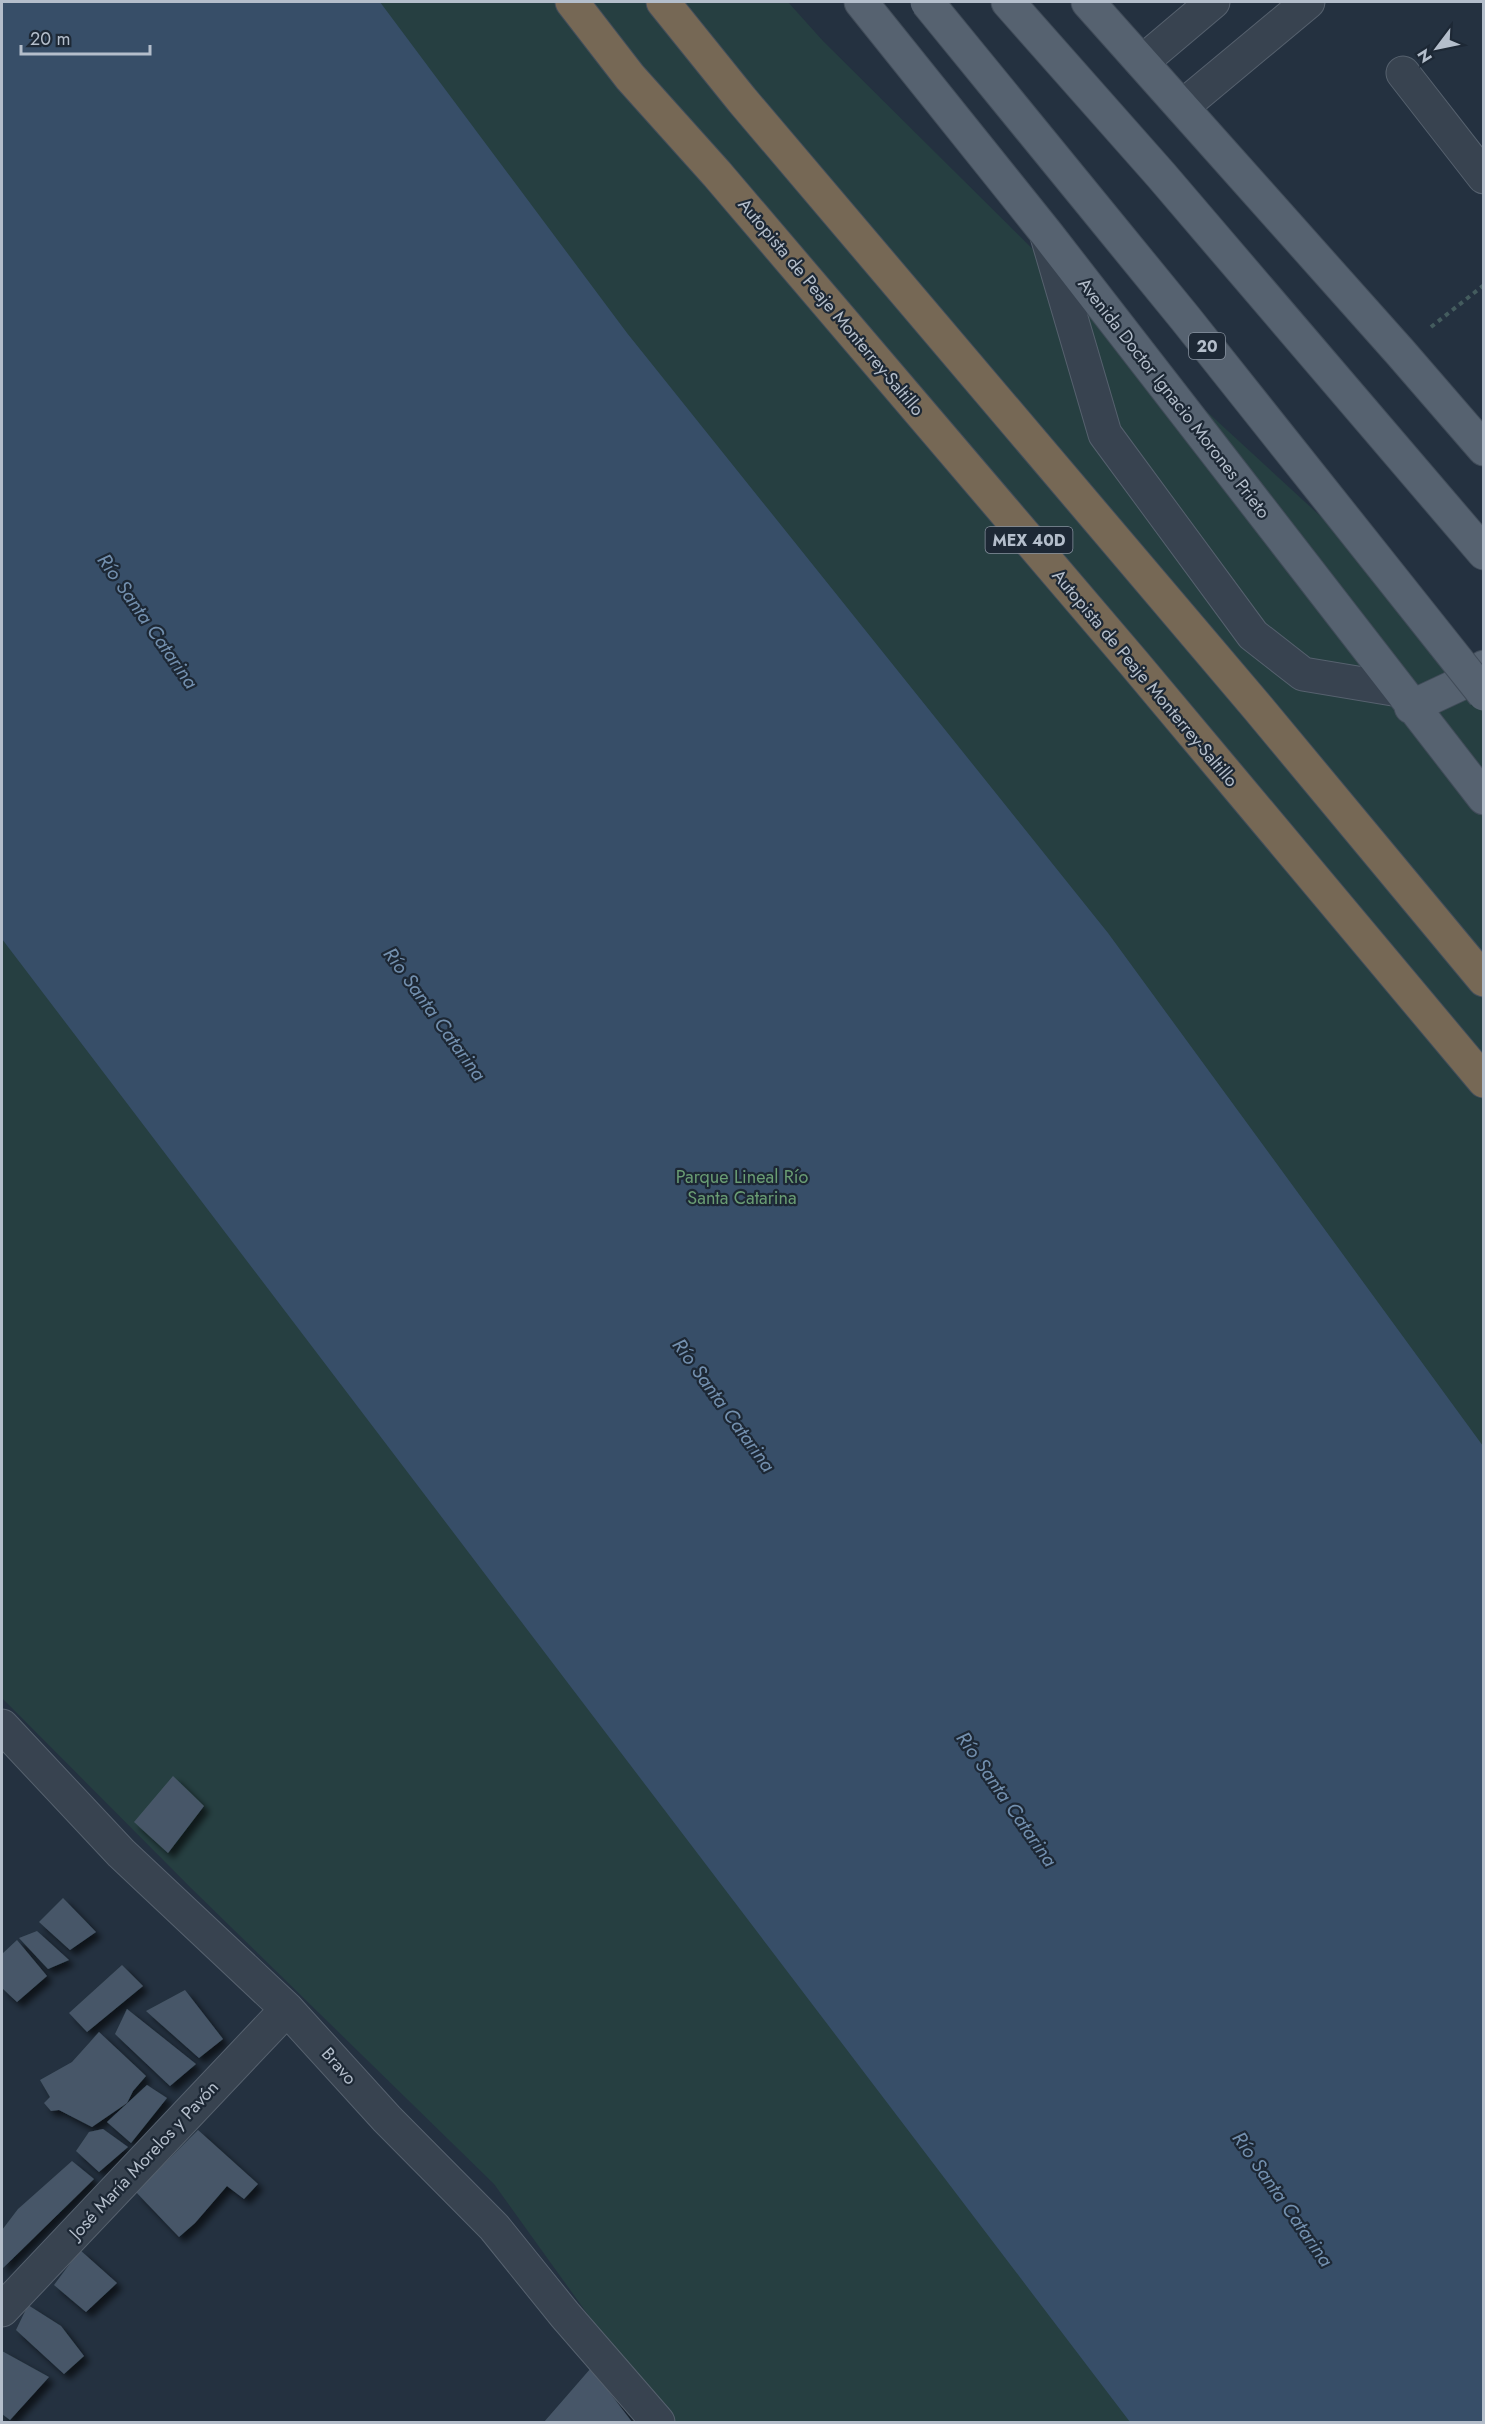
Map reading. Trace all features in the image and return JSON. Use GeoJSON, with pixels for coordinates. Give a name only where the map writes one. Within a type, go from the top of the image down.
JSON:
{"type":"FeatureCollection","features":[{"type":"Feature","properties":{"kind":"highway","name":"Autopista de Peaje Monterrey-Saltillo"},"geometry":{"type":"LineString","coordinates":[[572,2],[630,77],[725,183],[1126,653],[1484,1081]]}},
{"type":"Feature","properties":{"kind":"highway","name":"MEX 40D"},"geometry":{"type":"LineString","coordinates":[[663,2],[742,100],[1258,708],[1484,980]]}},
{"type":"Feature","properties":{"kind":"main road","name":"Avenida Doctor Ignacio Morones Prieto"},"geometry":{"type":"LineString","coordinates":[[861,2],[1047,234],[1484,798]]}},
{"type":"Feature","properties":{"kind":"main road","name":"20"},"geometry":{"type":"LineString","coordinates":[[927,2],[1185,318],[1484,693]]}},
{"type":"Feature","properties":{"kind":"main road"},"geometry":{"type":"LineString","coordinates":[[1008,2],[1169,184],[1484,553]]}},
{"type":"Feature","properties":{"kind":"main road"},"geometry":{"type":"LineString","coordinates":[[1088,2],[1484,449]]}},
{"type":"Feature","properties":{"kind":"main road"},"geometry":{"type":"LineString","coordinates":[[1405,698],[1460,684],[1484,667]]}},
{"type":"Feature","properties":{"kind":"street"},"geometry":{"type":"LineString","coordinates":[[1142,62],[1213,2]]}},
{"type":"Feature","properties":{"kind":"street"},"geometry":{"type":"LineString","coordinates":[[1182,107],[1308,2]]}},
{"type":"Feature","properties":{"kind":"street"},"geometry":{"type":"LineString","coordinates":[[1403,72],[1484,177]]}},
{"type":"Feature","properties":{"kind":"street"},"geometry":{"type":"LineString","coordinates":[[1047,234],[1105,434],[1253,635],[1303,674],[1405,698]]}},
{"type":"Feature","properties":{"kind":"street","name":"Bravo"},"geometry":{"type":"LineString","coordinates":[[2,1726],[121,1853],[287,2009],[387,2119],[494,2227],[565,2315],[658,2422]]}},
{"type":"Feature","properties":{"kind":"street","name":"José María Morelos y Pavón"},"geometry":{"type":"LineString","coordinates":[[2,2310],[287,2009]]}},
{"type":"Feature","properties":{"kind":"path"},"geometry":{"type":"LineString","coordinates":[[1400,352],[1484,285]]}},
{"type":"Feature","properties":{"kind":"green space","name":"Río Santa Catarina"},"geometry":{"type":"Polygon","coordinates":[[[2,2],[788,2],[823,41],[1065,281],[1329,524],[1483,677],[1483,2422],[665,2422],[494,2184],[191,1888],[2,1698],[2,2]]]}},
{"type":"Feature","properties":{"kind":"water","name":"Río Santa Catarina"},"geometry":{"type":"Polygon","coordinates":[[[2,2],[380,2],[627,333],[1108,933],[1483,1446],[1483,2422],[1130,2422],[2,939],[2,2]]]}},
{"type":"Feature","properties":{"kind":"building"},"geometry":{"type":"Polygon","coordinates":[[[173,1776],[204,1806],[168,1853],[134,1822],[173,1776]]]}},
{"type":"Feature","properties":{"kind":"building"},"geometry":{"type":"Polygon","coordinates":[[[63,1898],[96,1932],[70,1950],[39,1922],[63,1898]]]}},
{"type":"Feature","properties":{"kind":"building"},"geometry":{"type":"Polygon","coordinates":[[[37,1931],[69,1960],[48,1969],[19,1938],[37,1931]]]}},
{"type":"Feature","properties":{"kind":"building"},"geometry":{"type":"Polygon","coordinates":[[[17,1940],[47,1976],[17,2002],[2,1988],[2,1954],[17,1940]]]}},
{"type":"Feature","properties":{"kind":"building"},"geometry":{"type":"Polygon","coordinates":[[[122,1965],[143,1986],[87,2032],[69,2013],[122,1965]]]}},
{"type":"Feature","properties":{"kind":"building"},"geometry":{"type":"Polygon","coordinates":[[[185,1990],[223,2039],[199,2058],[146,2011],[185,1990]]]}},
{"type":"Feature","properties":{"kind":"building"},"geometry":{"type":"Polygon","coordinates":[[[127,2009],[196,2064],[170,2086],[115,2034],[127,2009]]]}},
{"type":"Feature","properties":{"kind":"building"},"geometry":{"type":"Polygon","coordinates":[[[99,2032],[146,2076],[133,2091],[127,2103],[92,2127],[59,2110],[51,2111],[44,2103],[50,2097],[40,2080],[72,2062],[99,2032]]]}},
{"type":"Feature","properties":{"kind":"building"},"geometry":{"type":"Polygon","coordinates":[[[147,2085],[167,2098],[131,2143],[107,2122],[147,2085]]]}},
{"type":"Feature","properties":{"kind":"building"},"geometry":{"type":"Polygon","coordinates":[[[103,2129],[128,2147],[99,2172],[76,2151],[89,2132],[103,2129]]]}},
{"type":"Feature","properties":{"kind":"building"},"geometry":{"type":"Polygon","coordinates":[[[198,2130],[258,2184],[244,2199],[227,2186],[195,2223],[179,2237],[136,2192],[198,2130]]]}},
{"type":"Feature","properties":{"kind":"building"},"geometry":{"type":"Polygon","coordinates":[[[72,2161],[94,2179],[2,2269],[2,2230],[18,2209],[72,2161]]]}},
{"type":"Feature","properties":{"kind":"building"},"geometry":{"type":"Polygon","coordinates":[[[80,2250],[117,2283],[86,2312],[54,2285],[80,2250]]]}},
{"type":"Feature","properties":{"kind":"building"},"geometry":{"type":"Polygon","coordinates":[[[28,2305],[61,2326],[84,2356],[64,2374],[16,2330],[28,2305]]]}},
{"type":"Feature","properties":{"kind":"building"},"geometry":{"type":"Polygon","coordinates":[[[2,2351],[49,2377],[10,2420],[2,2414],[2,2351]]]}},
{"type":"Feature","properties":{"kind":"building"},"geometry":{"type":"Polygon","coordinates":[[[591,2368],[632,2422],[544,2422],[591,2368]]]}},
{"type":"Feature","properties":{"kind":"park label","name":"Parque Lineal Río Santa Catarina"},"geometry":{"type":"Point","coordinates":[742,1187]}}]}
